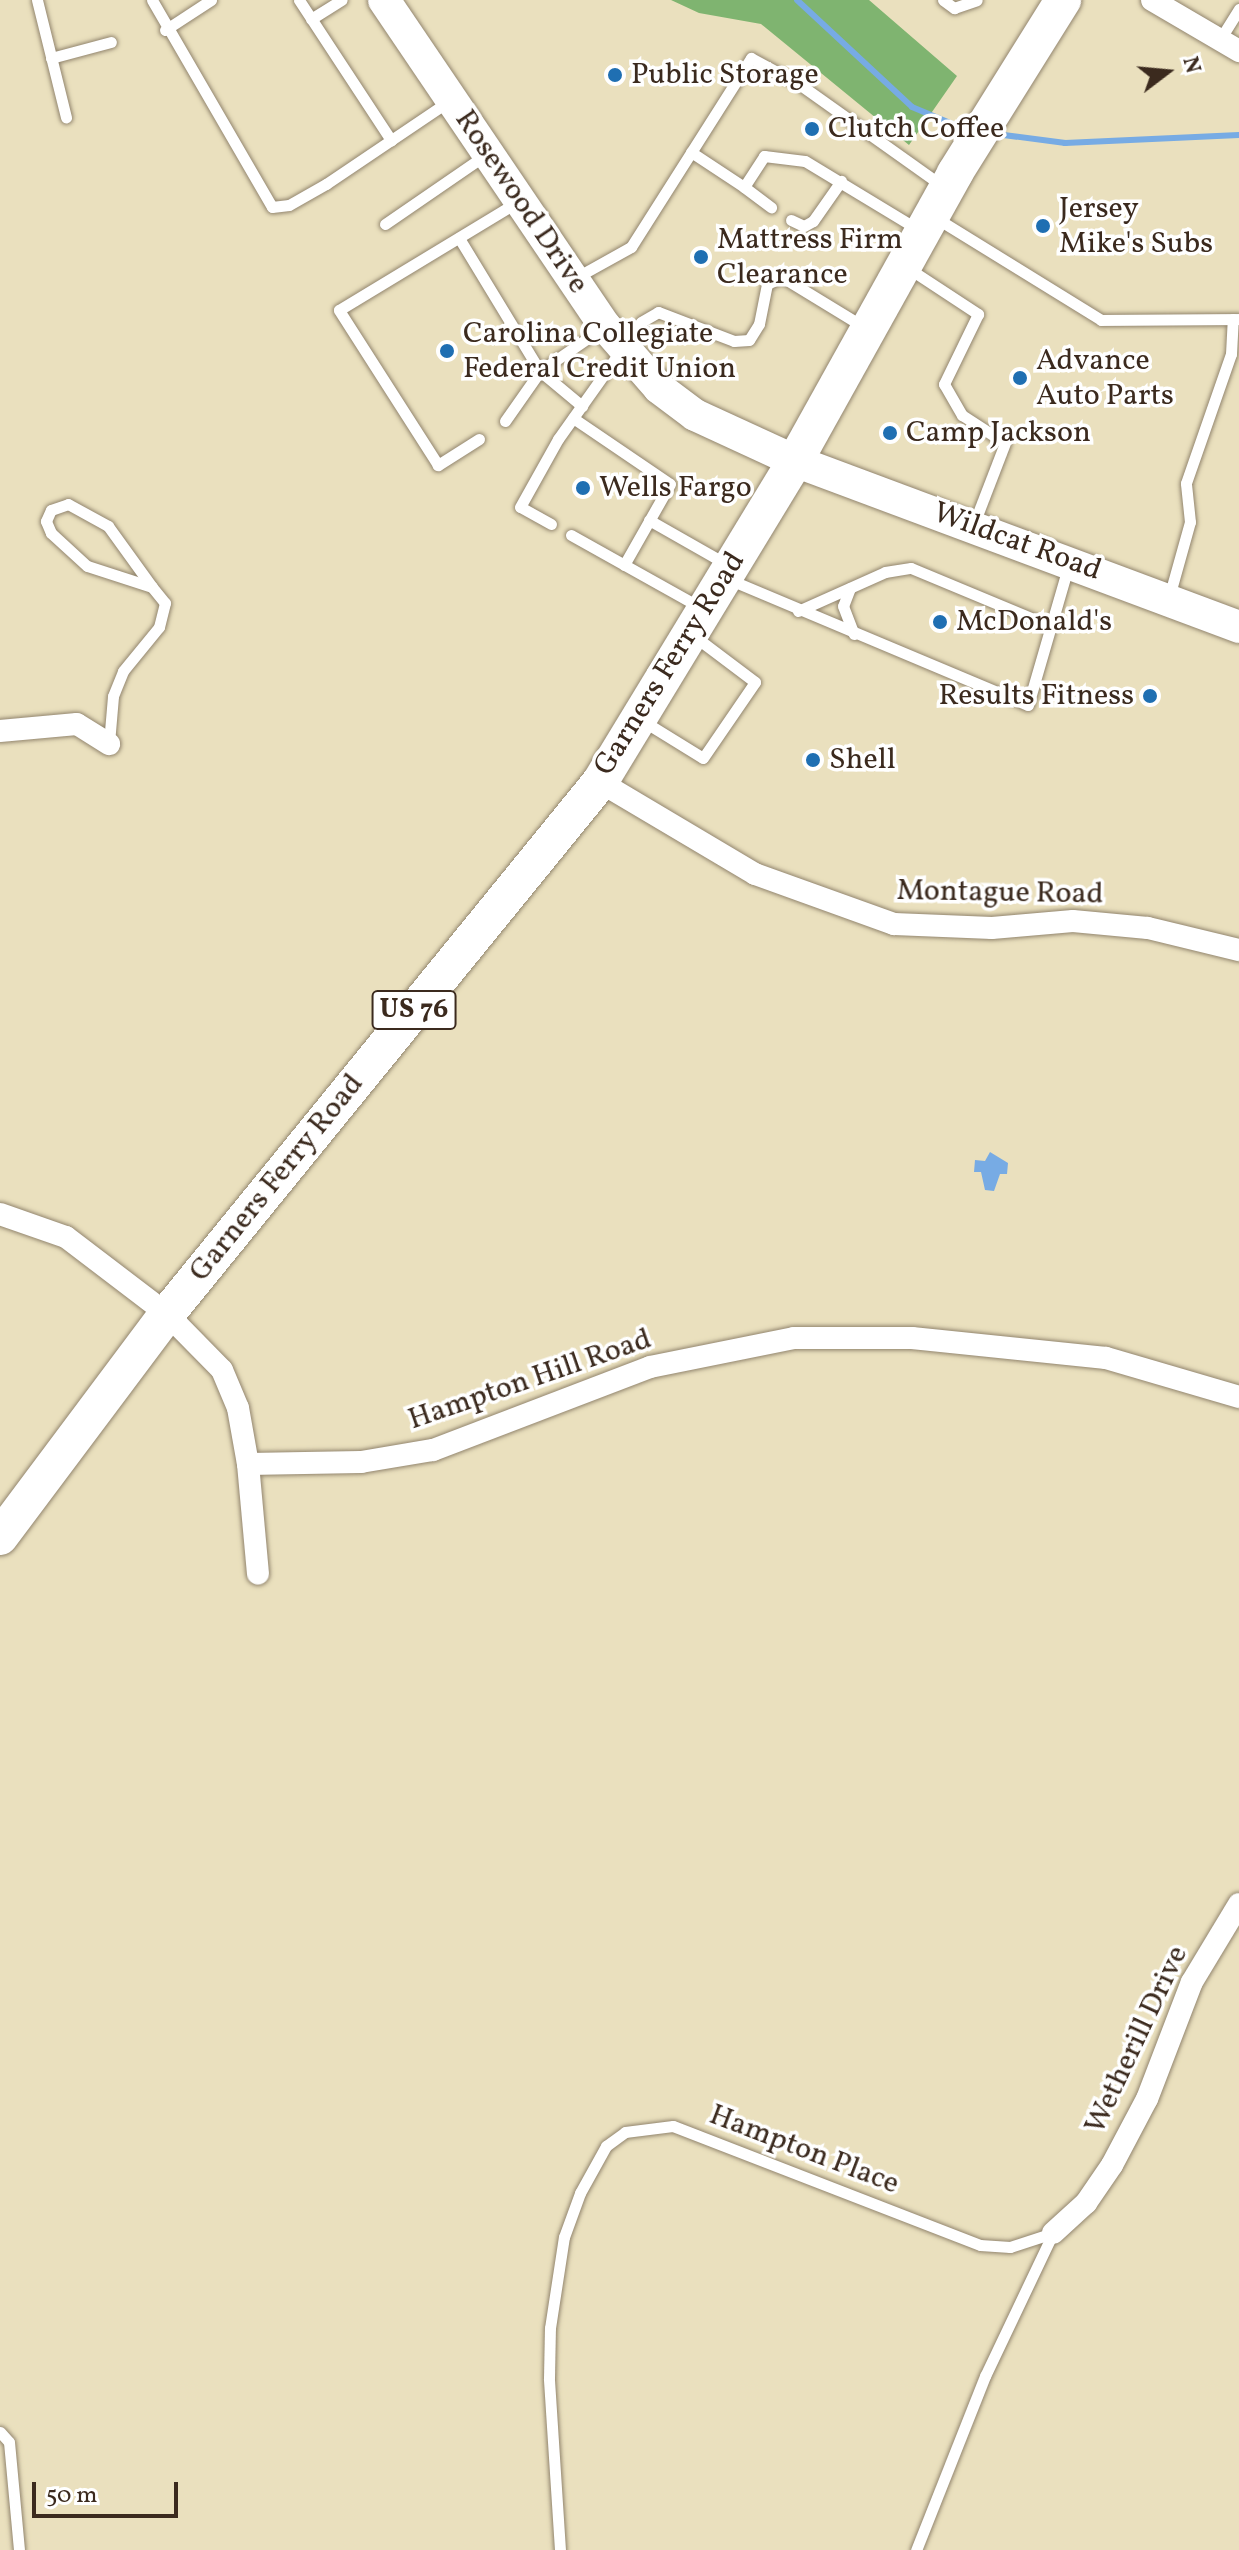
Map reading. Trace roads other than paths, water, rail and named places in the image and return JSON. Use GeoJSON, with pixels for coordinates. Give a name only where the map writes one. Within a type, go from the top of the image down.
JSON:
{"type":"FeatureCollection","features":[{"type":"Feature","properties":{"kind":"main road","name":"Rosewood Drive"},"geometry":{"type":"LineString","coordinates":[[384,0],[614,338],[659,388],[695,415],[795,461]]}},
{"type":"Feature","properties":{"kind":"main road","name":"US 76"},"geometry":{"type":"LineString","coordinates":[[795,461],[939,202],[1063,0]]}},
{"type":"Feature","properties":{"kind":"main road","name":"Wildcat Road"},"geometry":{"type":"LineString","coordinates":[[795,461],[1169,597],[1239,627]]}},
{"type":"Feature","properties":{"kind":"main road","name":"Garners Ferry Road"},"geometry":{"type":"LineString","coordinates":[[0,1537],[167,1314],[600,782],[795,461]]}},
{"type":"Feature","properties":{"kind":"street"},"geometry":{"type":"LineString","coordinates":[[1152,0],[1229,46]]}},
{"type":"Feature","properties":{"kind":"street"},"geometry":{"type":"LineString","coordinates":[[0,731],[77,724],[109,744]]}},
{"type":"Feature","properties":{"kind":"street","name":"Montague Road"},"geometry":{"type":"LineString","coordinates":[[600,782],[755,874],[894,924],[992,928],[1073,921],[1148,928],[1239,950]]}},
{"type":"Feature","properties":{"kind":"street"},"geometry":{"type":"LineString","coordinates":[[0,1214],[66,1237],[167,1314],[222,1370],[238,1408],[248,1464],[258,1574]]}},
{"type":"Feature","properties":{"kind":"street","name":"Hampton Hill Road"},"geometry":{"type":"LineString","coordinates":[[248,1464],[361,1462],[433,1450],[650,1367],[794,1338],[912,1338],[1106,1358],[1239,1397]]}},
{"type":"Feature","properties":{"kind":"street","name":"Wetherill Drive"},"geometry":{"type":"LineString","coordinates":[[1053,2233],[1086,2203],[1112,2165],[1147,2099],[1192,1982],[1239,1904]]}},
{"type":"Feature","properties":{"kind":"lane"},"geometry":{"type":"LineString","coordinates":[[37,0],[66,117]]}},
{"type":"Feature","properties":{"kind":"lane"},"geometry":{"type":"LineString","coordinates":[[152,0],[165,30],[272,207],[289,205],[452,99]]}},
{"type":"Feature","properties":{"kind":"lane"},"geometry":{"type":"LineString","coordinates":[[165,30],[211,0]]}},
{"type":"Feature","properties":{"kind":"lane"},"geometry":{"type":"LineString","coordinates":[[299,0],[391,140]]}},
{"type":"Feature","properties":{"kind":"lane"},"geometry":{"type":"LineString","coordinates":[[311,19],[342,0]]}},
{"type":"Feature","properties":{"kind":"lane"},"geometry":{"type":"LineString","coordinates":[[943,0],[954,8],[977,0]]}},
{"type":"Feature","properties":{"kind":"lane"},"geometry":{"type":"LineString","coordinates":[[1229,46],[1239,9]]}},
{"type":"Feature","properties":{"kind":"lane"},"geometry":{"type":"LineString","coordinates":[[51,58],[111,42]]}},
{"type":"Feature","properties":{"kind":"lane"},"geometry":{"type":"LineString","coordinates":[[572,279],[631,247],[751,58],[799,84],[939,202],[1101,320],[1236,319],[1231,354],[1186,483],[1190,522],[1169,597]]}},
{"type":"Feature","properties":{"kind":"lane"},"geometry":{"type":"LineString","coordinates":[[691,152],[771,207]]}},
{"type":"Feature","properties":{"kind":"lane"},"geometry":{"type":"LineString","coordinates":[[385,224],[488,154]]}},
{"type":"Feature","properties":{"kind":"lane"},"geometry":{"type":"LineString","coordinates":[[744,187],[764,156],[776,156],[805,161],[841,181],[939,202]]}},
{"type":"Feature","properties":{"kind":"lane"},"geometry":{"type":"LineString","coordinates":[[791,220],[804,226],[841,181]]}},
{"type":"Feature","properties":{"kind":"lane"},"geometry":{"type":"LineString","coordinates":[[479,439],[438,465],[339,310],[520,201]]}},
{"type":"Feature","properties":{"kind":"lane"},"geometry":{"type":"LineString","coordinates":[[459,238],[540,371],[582,406]]}},
{"type":"Feature","properties":{"kind":"lane"},"geometry":{"type":"LineString","coordinates":[[904,266],[978,314],[944,384],[962,415],[1005,443],[973,526]]}},
{"type":"Feature","properties":{"kind":"lane"},"geometry":{"type":"LineString","coordinates":[[505,421],[540,371],[614,338],[658,312],[734,341],[749,340],[759,324],[767,284],[782,277],[868,330]]}},
{"type":"Feature","properties":{"kind":"lane"},"geometry":{"type":"LineString","coordinates":[[551,524],[520,507],[582,406],[614,338]]}},
{"type":"Feature","properties":{"kind":"lane"},"geometry":{"type":"LineString","coordinates":[[573,418],[670,484],[624,565]]}},
{"type":"Feature","properties":{"kind":"lane"},"geometry":{"type":"LineString","coordinates":[[109,744],[113,696],[123,671],[165,613],[161,594],[152,587],[108,526],[68,504],[51,510],[46,521],[51,533],[87,566],[152,587]]}},
{"type":"Feature","properties":{"kind":"lane"},"geometry":{"type":"LineString","coordinates":[[649,520],[727,572],[798,611],[1028,705],[1070,561]]}},
{"type":"Feature","properties":{"kind":"lane"},"geometry":{"type":"LineString","coordinates":[[571,535],[624,565],[697,622],[755,682],[703,758],[638,718]]}},
{"type":"Feature","properties":{"kind":"lane"},"geometry":{"type":"LineString","coordinates":[[798,611],[897,568],[911,568],[1050,626]]}},
{"type":"Feature","properties":{"kind":"lane"},"geometry":{"type":"LineString","coordinates":[[851,587],[843,606],[854,634]]}},
{"type":"Feature","properties":{"kind":"lane","name":"Hampton Place"},"geometry":{"type":"LineString","coordinates":[[560,2550],[549,2378],[550,2328],[564,2237],[580,2193],[606,2146],[625,2132],[673,2126],[980,2245],[1010,2247],[1053,2233]]}},
{"type":"Feature","properties":{"kind":"lane"},"geometry":{"type":"LineString","coordinates":[[916,2550],[985,2376],[1053,2233]]}},
{"type":"Feature","properties":{"kind":"lane"},"geometry":{"type":"LineString","coordinates":[[0,2432],[9,2442],[19,2550]]}},
{"type":"Feature","properties":{"kind":"water"},"geometry":{"type":"Polygon","coordinates":[[[990,1152],[1008,1163],[1007,1174],[1000,1174],[994,1191],[985,1190],[981,1172],[974,1172],[975,1160],[985,1161],[990,1152]]]}},
{"type":"Feature","properties":{"kind":"waterway"},"geometry":{"type":"LineString","coordinates":[[797,0],[912,107],[969,131]]}},
{"type":"Feature","properties":{"kind":"waterway"},"geometry":{"type":"LineString","coordinates":[[996,134],[1065,143],[1239,135]]}},
{"type":"Feature","properties":{"kind":"place","name":"Public Storage"},"geometry":{"type":"Point","coordinates":[615,75]}},
{"type":"Feature","properties":{"kind":"place","name":"Clutch Coffee"},"geometry":{"type":"Point","coordinates":[812,129]}},
{"type":"Feature","properties":{"kind":"place","name":"Jersey Mike's Subs"},"geometry":{"type":"Point","coordinates":[1043,226]}},
{"type":"Feature","properties":{"kind":"place","name":"Mattress Firm Clearance"},"geometry":{"type":"Point","coordinates":[701,257]}},
{"type":"Feature","properties":{"kind":"place","name":"Carolina Collegiate Federal Credit Union"},"geometry":{"type":"Point","coordinates":[447,351]}},
{"type":"Feature","properties":{"kind":"place","name":"Advance Auto Parts"},"geometry":{"type":"Point","coordinates":[1020,378]}},
{"type":"Feature","properties":{"kind":"place","name":"Camp Jackson"},"geometry":{"type":"Point","coordinates":[890,433]}},
{"type":"Feature","properties":{"kind":"place","name":"Wells Fargo"},"geometry":{"type":"Point","coordinates":[583,488]}},
{"type":"Feature","properties":{"kind":"place","name":"McDonald's"},"geometry":{"type":"Point","coordinates":[940,622]}},
{"type":"Feature","properties":{"kind":"place","name":"Results Fitness"},"geometry":{"type":"Point","coordinates":[1150,696]}},
{"type":"Feature","properties":{"kind":"place","name":"Shell"},"geometry":{"type":"Point","coordinates":[813,760]}}]}
